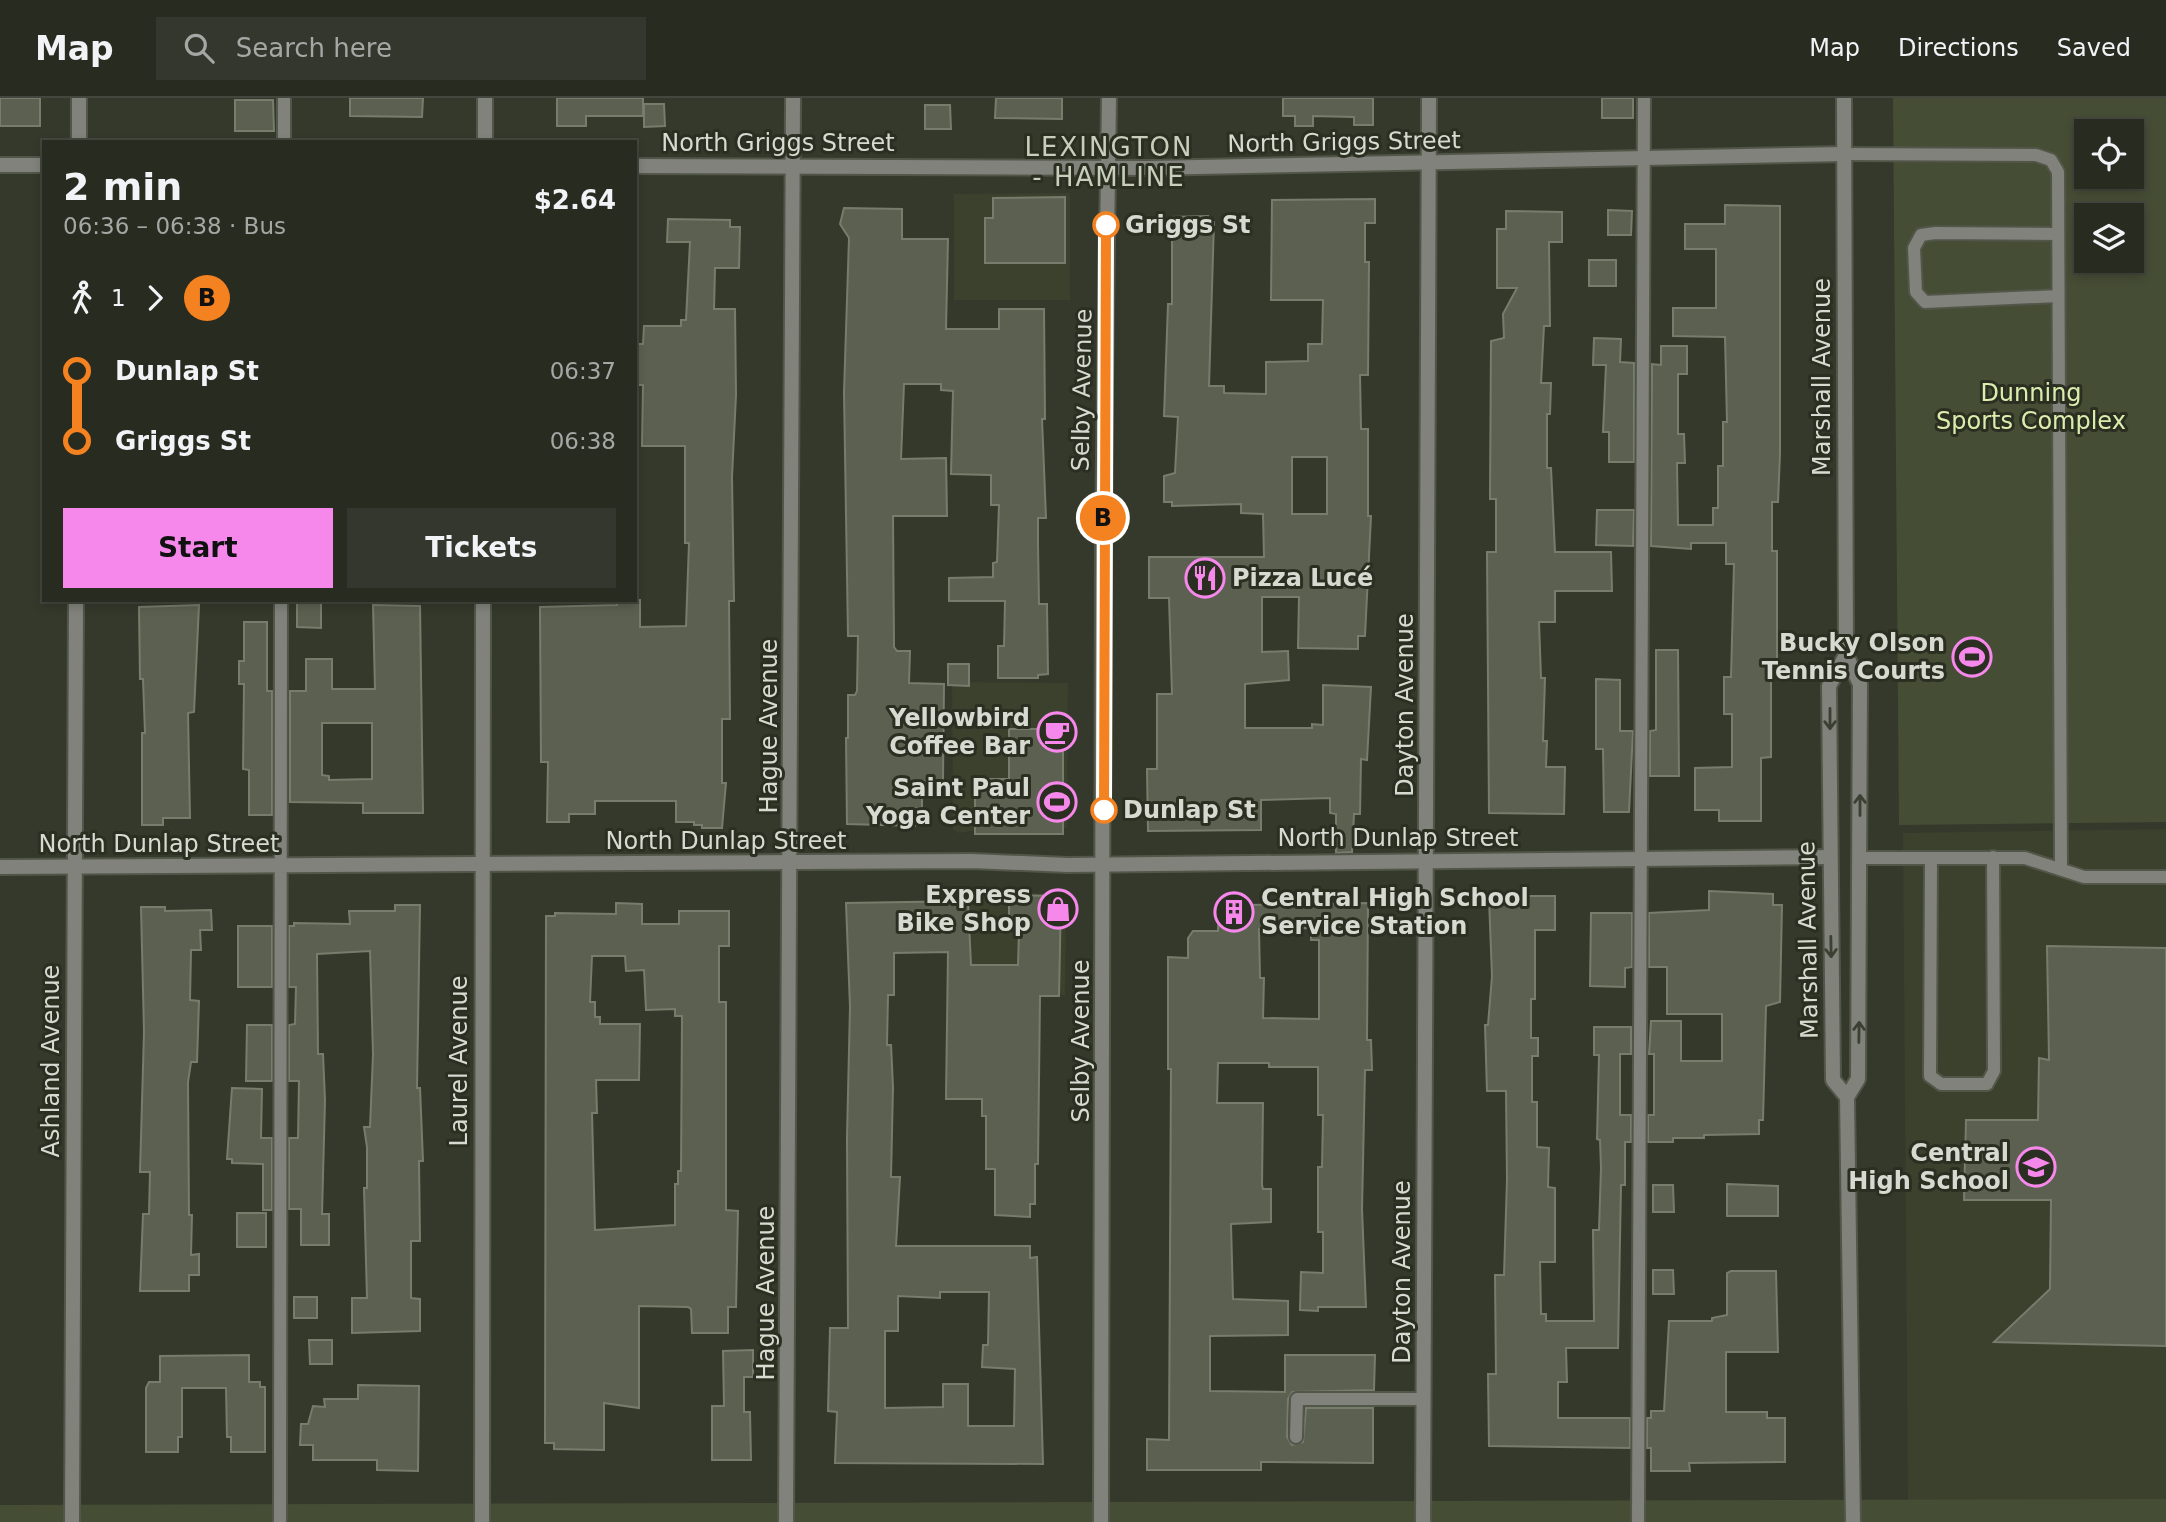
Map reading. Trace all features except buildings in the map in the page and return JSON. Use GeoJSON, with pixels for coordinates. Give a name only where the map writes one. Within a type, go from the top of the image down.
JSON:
{"type":"FeatureCollection","features":[{"type":"Feature","properties":{"kind":"street"},"geometry":{"type":"LineString","coordinates":[[79,98],[79,140]]}},
{"type":"Feature","properties":{"kind":"street"},"geometry":{"type":"LineString","coordinates":[[485,98],[485,140]]}},
{"type":"Feature","properties":{"kind":"street","name":"Hague Avenue"},"geometry":{"type":"LineString","coordinates":[[786,1522],[793,98]]}},
{"type":"Feature","properties":{"kind":"street","name":"Selby Avenue"},"geometry":{"type":"LineString","coordinates":[[1101,1522],[1106,167],[1109,98]]}},
{"type":"Feature","properties":{"kind":"street","name":"Dayton Avenue"},"geometry":{"type":"LineString","coordinates":[[1423,1522],[1429,98]]}},
{"type":"Feature","properties":{"kind":"street","name":"Marshall Avenue"},"geometry":{"type":"LineString","coordinates":[[1844,98],[1846,655],[1860,684],[1858,1079],[1847,1097],[1853,1522]]}},
{"type":"Feature","properties":{"kind":"street","name":"North Griggs Street"},"geometry":{"type":"LineString","coordinates":[[637,166],[792,164],[1106,167],[1428,164],[1644,156],[1844,154]]}},
{"type":"Feature","properties":{"kind":"street"},"geometry":{"type":"LineString","coordinates":[[0,165],[42,165]]}},
{"type":"Feature","properties":{"kind":"street","name":"Ashland Avenue"},"geometry":{"type":"LineString","coordinates":[[72,1522],[76,602]]}},
{"type":"Feature","properties":{"kind":"street","name":"Laurel Avenue"},"geometry":{"type":"LineString","coordinates":[[482,1522],[483,602]]}},
{"type":"Feature","properties":{"kind":"street","name":"Marshall Avenue"},"geometry":{"type":"LineString","coordinates":[[1846,655],[1829,686],[1833,1080],[1847,1097]]}},
{"type":"Feature","properties":{"kind":"street","name":"North Dunlap Street"},"geometry":{"type":"LineString","coordinates":[[0,867],[1830,857]]}},
{"type":"Feature","properties":{"kind":"lane"},"geometry":{"type":"LineString","coordinates":[[284,140],[285,98]]}},
{"type":"Feature","properties":{"kind":"lane"},"geometry":{"type":"LineString","coordinates":[[1638,1522],[1644,98]]}},
{"type":"Feature","properties":{"kind":"lane"},"geometry":{"type":"LineString","coordinates":[[1844,154],[2036,155],[2051,160],[2058,172],[2061,868]]}},
{"type":"Feature","properties":{"kind":"lane"},"geometry":{"type":"LineString","coordinates":[[2058,234],[1935,233],[1922,235],[1914,248],[1916,292],[1924,302],[2058,296]]}},
{"type":"Feature","properties":{"kind":"lane"},"geometry":{"type":"LineString","coordinates":[[280,1522],[281,602]]}},
{"type":"Feature","properties":{"kind":"lane"},"geometry":{"type":"LineString","coordinates":[[1931,858],[1930,1076],[1941,1084],[1987,1084],[1994,1071],[1993,857]]}},
{"type":"Feature","properties":{"kind":"lane"},"geometry":{"type":"LineString","coordinates":[[1861,858],[2025,858],[2084,877],[2166,877]]}},
{"type":"Feature","properties":{"kind":"lane"},"geometry":{"type":"LineString","coordinates":[[1296,1437],[1297,1399],[1424,1399]]}},
{"type":"Feature","properties":{"kind":"shaded area"},"geometry":{"type":"Polygon","coordinates":[[[1070,193],[1070,300],[954,300],[954,194],[1070,193]]]}},
{"type":"Feature","properties":{"kind":"shaded area"},"geometry":{"type":"Polygon","coordinates":[[[952,682],[1068,683],[1067,828],[978,830],[959,833],[953,830],[952,682]]]}},
{"type":"Feature","properties":{"kind":"shaded area","name":"Central High School"},"geometry":{"type":"Polygon","coordinates":[[[2166,829],[2166,1500],[1908,1502],[1903,833],[2166,829]]]}},
{"type":"Feature","properties":{"kind":"shaded area"},"geometry":{"type":"Polygon","coordinates":[[[1066,893],[1065,995],[948,996],[947,894],[1066,893]]]}},
{"type":"Feature","properties":{"kind":"green space","name":"Dunning Sports Complex"},"geometry":{"type":"Polygon","coordinates":[[[1893,98],[2166,98],[2166,822],[1899,825],[1893,98]]]}},
{"type":"Feature","properties":{"kind":"green space"},"geometry":{"type":"Polygon","coordinates":[[[2166,1499],[2166,1522],[0,1522],[0,1505],[2166,1499]]]}},
{"type":"Feature","properties":{"kind":"bus line","name":"B"},"geometry":{"type":"LineString","coordinates":[[1104,810],[1106,225]]}},
{"type":"Feature","properties":{"kind":"place","name":"Griggs St"},"geometry":{"type":"Point","coordinates":[1106,225]}},
{"type":"Feature","properties":{"kind":"place","name":"Pizza Lucé"},"geometry":{"type":"Point","coordinates":[1205,578]}},
{"type":"Feature","properties":{"kind":"place","name":"Bucky Olson Tennis Courts"},"geometry":{"type":"Point","coordinates":[1972,657]}},
{"type":"Feature","properties":{"kind":"place","name":"Yellowbird Coffee Bar"},"geometry":{"type":"Point","coordinates":[1057,732]}},
{"type":"Feature","properties":{"kind":"place","name":"Saint Paul Yoga Center"},"geometry":{"type":"Point","coordinates":[1057,802]}},
{"type":"Feature","properties":{"kind":"place","name":"Dunlap St"},"geometry":{"type":"Point","coordinates":[1104,810]}},
{"type":"Feature","properties":{"kind":"place","name":"Express Bike Shop"},"geometry":{"type":"Point","coordinates":[1058,909]}},
{"type":"Feature","properties":{"kind":"place","name":"Central High School Service Station"},"geometry":{"type":"Point","coordinates":[1234,912]}},
{"type":"Feature","properties":{"kind":"place","name":"Central High School"},"geometry":{"type":"Point","coordinates":[2036,1167]}},
{"type":"Feature","properties":{"kind":"district","name":"LEXINGTON - HAMLINE"},"geometry":{"type":"Point","coordinates":[1109,162]}}]}
